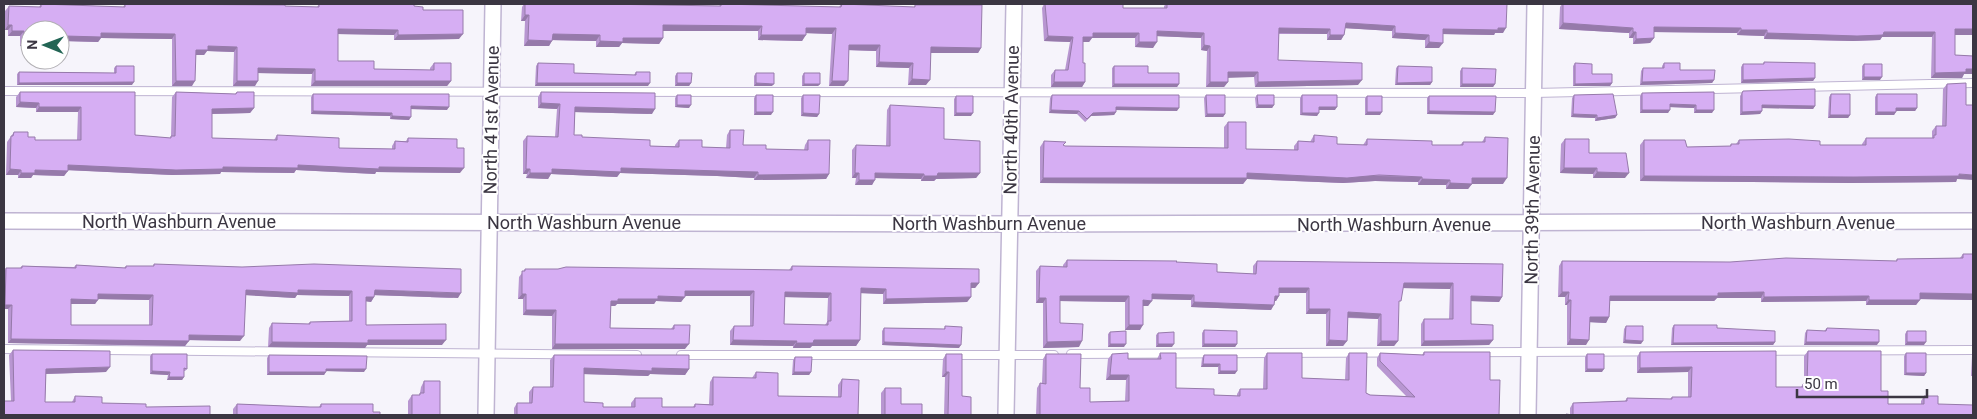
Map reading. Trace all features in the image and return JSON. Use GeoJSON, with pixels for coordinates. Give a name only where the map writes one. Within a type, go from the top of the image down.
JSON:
{"type":"FeatureCollection","features":[{"type":"Feature","properties":{"kind":"street","name":"North 41st Avenue"},"geometry":{"type":"LineString","coordinates":[[486,415],[494,4]]}},
{"type":"Feature","properties":{"kind":"street","name":"North 40th Avenue"},"geometry":{"type":"LineString","coordinates":[[1006,415],[1014,4]]}},
{"type":"Feature","properties":{"kind":"street","name":"North 39th Avenue"},"geometry":{"type":"LineString","coordinates":[[1528,415],[1535,4]]}},
{"type":"Feature","properties":{"kind":"street","name":"North Washburn Avenue"},"geometry":{"type":"LineString","coordinates":[[4,221],[1010,224],[1531,224],[1973,221]]}},
{"type":"Feature","properties":{"kind":"lane"},"geometry":{"type":"LineString","coordinates":[[4,91],[1534,93],[1973,83]]}},
{"type":"Feature","properties":{"kind":"lane"},"geometry":{"type":"LineString","coordinates":[[4,349],[646,355]]}},
{"type":"Feature","properties":{"kind":"lane"},"geometry":{"type":"LineString","coordinates":[[675,355],[1973,350]]}},
{"type":"Feature","properties":{"kind":"building"},"geometry":{"type":"Polygon","coordinates":[[[41,4],[125,7],[125,4],[319,7],[319,4],[414,4],[414,6],[423,7],[423,10],[463,10],[463,34],[398,35],[398,30],[338,29],[338,61],[374,61],[374,69],[434,70],[434,63],[451,63],[451,81],[315,81],[315,69],[258,68],[258,81],[237,81],[237,47],[208,46],[208,50],[196,50],[195,81],[176,81],[175,34],[101,33],[101,37],[70,36],[70,20],[20,20],[20,31],[12,31],[12,25],[8,25],[9,6],[41,7],[41,4]]]}},
{"type":"Feature","properties":{"kind":"building"},"geometry":{"type":"Polygon","coordinates":[[[525,4],[721,6],[721,4],[841,7],[842,4],[915,7],[915,5],[982,5],[981,48],[931,47],[930,80],[912,79],[913,63],[879,62],[880,45],[849,45],[848,81],[832,81],[836,28],[806,28],[806,35],[761,35],[762,26],[663,25],[663,38],[623,38],[623,42],[600,41],[600,35],[553,34],[552,41],[528,40],[529,15],[525,15],[525,4]]]}},
{"type":"Feature","properties":{"kind":"building"},"geometry":{"type":"Polygon","coordinates":[[[1045,4],[1123,4],[1123,8],[1167,8],[1167,4],[1507,4],[1506,28],[1498,28],[1498,30],[1443,29],[1443,43],[1429,42],[1429,35],[1395,33],[1395,26],[1346,23],[1344,35],[1330,35],[1330,29],[1279,28],[1278,60],[1362,63],[1362,80],[1258,82],[1258,72],[1228,72],[1228,82],[1210,82],[1210,46],[1204,45],[1204,33],[1157,31],[1157,42],[1139,42],[1139,33],[1093,33],[1093,37],[1083,37],[1085,82],[1054,82],[1055,70],[1068,70],[1073,37],[1048,36],[1045,4]]]}},
{"type":"Feature","properties":{"kind":"building"},"geometry":{"type":"Polygon","coordinates":[[[1563,4],[1973,4],[1973,29],[1955,29],[1955,55],[1973,56],[1973,69],[1966,69],[1966,72],[1935,73],[1935,32],[1884,32],[1883,35],[1857,36],[1767,33],[1767,30],[1741,30],[1741,28],[1654,27],[1654,38],[1636,39],[1636,32],[1633,32],[1633,28],[1563,23],[1563,4]]]}},
{"type":"Feature","properties":{"kind":"building"},"geometry":{"type":"Polygon","coordinates":[[[1764,62],[1815,63],[1815,78],[1743,80],[1743,64],[1764,64],[1764,62]]]}},
{"type":"Feature","properties":{"kind":"building"},"geometry":{"type":"Polygon","coordinates":[[[538,63],[574,64],[574,73],[636,75],[636,72],[650,72],[650,83],[537,83],[538,63]]]}},
{"type":"Feature","properties":{"kind":"building"},"geometry":{"type":"Polygon","coordinates":[[[1575,63],[1592,64],[1592,74],[1612,74],[1612,83],[1575,84],[1575,63]]]}},
{"type":"Feature","properties":{"kind":"building"},"geometry":{"type":"Polygon","coordinates":[[[1664,63],[1680,63],[1680,70],[1715,70],[1714,80],[1642,82],[1643,68],[1664,68],[1664,63]]]}},
{"type":"Feature","properties":{"kind":"building"},"geometry":{"type":"Polygon","coordinates":[[[1864,64],[1882,64],[1882,77],[1864,77],[1864,64]]]}},
{"type":"Feature","properties":{"kind":"building"},"geometry":{"type":"Polygon","coordinates":[[[116,66],[134,66],[134,82],[19,83],[19,72],[116,73],[116,66]]]}},
{"type":"Feature","properties":{"kind":"building"},"geometry":{"type":"Polygon","coordinates":[[[1114,66],[1148,66],[1148,73],[1179,73],[1179,84],[1114,84],[1114,66]]]}},
{"type":"Feature","properties":{"kind":"building"},"geometry":{"type":"Polygon","coordinates":[[[1398,66],[1432,67],[1432,82],[1397,83],[1398,66]]]}},
{"type":"Feature","properties":{"kind":"building"},"geometry":{"type":"Polygon","coordinates":[[[1462,68],[1496,69],[1495,84],[1462,84],[1462,68]]]}},
{"type":"Feature","properties":{"kind":"building"},"geometry":{"type":"Polygon","coordinates":[[[677,73],[692,73],[691,83],[677,83],[677,73]]]}},
{"type":"Feature","properties":{"kind":"building"},"geometry":{"type":"Polygon","coordinates":[[[756,73],[774,73],[774,84],[756,83],[756,73]]]}},
{"type":"Feature","properties":{"kind":"building"},"geometry":{"type":"Polygon","coordinates":[[[804,73],[820,73],[820,84],[804,84],[804,73]]]}},
{"type":"Feature","properties":{"kind":"building"},"geometry":{"type":"Polygon","coordinates":[[[1966,83],[1966,105],[1973,105],[1973,175],[1854,177],[1644,176],[1644,140],[1685,140],[1687,147],[1731,146],[1731,144],[1739,144],[1739,140],[1789,139],[1820,141],[1820,145],[1866,145],[1866,138],[1934,138],[1936,126],[1946,126],[1947,84],[1966,83]]]}},
{"type":"Feature","properties":{"kind":"building"},"geometry":{"type":"Polygon","coordinates":[[[1815,89],[1815,106],[1762,105],[1762,111],[1742,112],[1743,91],[1815,89]]]}},
{"type":"Feature","properties":{"kind":"building"},"geometry":{"type":"Polygon","coordinates":[[[20,92],[135,92],[135,135],[171,138],[171,136],[175,136],[176,92],[236,94],[237,92],[254,92],[254,108],[212,109],[212,138],[277,140],[277,135],[339,138],[339,148],[395,149],[395,141],[408,142],[408,138],[457,139],[457,148],[464,148],[464,168],[379,167],[379,169],[298,165],[298,168],[223,167],[223,169],[176,170],[68,165],[68,171],[35,170],[35,173],[21,173],[21,170],[10,169],[11,136],[13,136],[14,132],[28,132],[28,137],[35,137],[35,140],[81,140],[81,107],[39,107],[39,103],[20,102],[20,92]]]}},
{"type":"Feature","properties":{"kind":"building"},"geometry":{"type":"Polygon","coordinates":[[[541,92],[655,93],[655,109],[575,107],[574,135],[582,135],[582,137],[650,140],[650,146],[679,147],[679,140],[702,140],[702,147],[730,148],[730,130],[744,130],[743,145],[766,145],[766,149],[808,150],[808,140],[830,140],[829,174],[758,175],[758,172],[621,168],[621,172],[552,169],[552,173],[530,173],[530,169],[526,169],[527,136],[558,137],[560,104],[541,103],[541,92]]]}},
{"type":"Feature","properties":{"kind":"building"},"geometry":{"type":"Polygon","coordinates":[[[1714,92],[1714,110],[1696,110],[1696,105],[1670,104],[1670,110],[1642,110],[1642,93],[1714,92]]]}},
{"type":"Feature","properties":{"kind":"building"},"geometry":{"type":"Polygon","coordinates":[[[313,94],[449,94],[449,107],[411,106],[411,117],[392,116],[392,113],[313,111],[313,94]]]}},
{"type":"Feature","properties":{"kind":"building"},"geometry":{"type":"Polygon","coordinates":[[[1613,94],[1617,115],[1597,118],[1597,115],[1573,114],[1574,95],[1613,94]]]}},
{"type":"Feature","properties":{"kind":"building"},"geometry":{"type":"Polygon","coordinates":[[[1831,94],[1850,94],[1850,115],[1830,115],[1831,94]]]}},
{"type":"Feature","properties":{"kind":"building"},"geometry":{"type":"Polygon","coordinates":[[[1877,94],[1917,94],[1917,108],[1896,108],[1896,112],[1877,112],[1877,94]]]}},
{"type":"Feature","properties":{"kind":"building"},"geometry":{"type":"Polygon","coordinates":[[[677,95],[691,95],[691,105],[677,105],[677,95]]]}},
{"type":"Feature","properties":{"kind":"building"},"geometry":{"type":"Polygon","coordinates":[[[756,95],[773,95],[773,112],[756,112],[756,95]]]}},
{"type":"Feature","properties":{"kind":"building"},"geometry":{"type":"Polygon","coordinates":[[[803,95],[820,95],[819,114],[803,113],[803,95]]]}},
{"type":"Feature","properties":{"kind":"building"},"geometry":{"type":"Polygon","coordinates":[[[1052,95],[1179,95],[1179,108],[1116,107],[1116,112],[1093,113],[1087,119],[1079,111],[1051,110],[1052,95]]]}},
{"type":"Feature","properties":{"kind":"building"},"geometry":{"type":"Polygon","coordinates":[[[1206,95],[1225,95],[1225,114],[1207,114],[1206,95]]]}},
{"type":"Feature","properties":{"kind":"building"},"geometry":{"type":"Polygon","coordinates":[[[1257,95],[1274,95],[1274,105],[1258,105],[1257,95]]]}},
{"type":"Feature","properties":{"kind":"building"},"geometry":{"type":"Polygon","coordinates":[[[1302,95],[1337,95],[1337,107],[1319,107],[1319,113],[1302,113],[1302,95]]]}},
{"type":"Feature","properties":{"kind":"building"},"geometry":{"type":"Polygon","coordinates":[[[956,96],[973,96],[973,113],[956,113],[956,96]]]}},
{"type":"Feature","properties":{"kind":"building"},"geometry":{"type":"Polygon","coordinates":[[[1367,96],[1382,96],[1382,112],[1367,112],[1367,96]]]}},
{"type":"Feature","properties":{"kind":"building"},"geometry":{"type":"Polygon","coordinates":[[[1429,96],[1496,96],[1495,112],[1429,111],[1429,96]]]}},
{"type":"Feature","properties":{"kind":"building"},"geometry":{"type":"Polygon","coordinates":[[[890,105],[944,108],[944,139],[980,141],[980,173],[938,173],[937,176],[924,176],[924,174],[875,173],[875,180],[859,180],[859,173],[855,173],[856,145],[890,146],[890,105]]]}},
{"type":"Feature","properties":{"kind":"building"},"geometry":{"type":"Polygon","coordinates":[[[1228,122],[1246,122],[1246,149],[1298,150],[1298,141],[1314,142],[1314,135],[1337,137],[1337,144],[1367,145],[1367,139],[1432,141],[1432,145],[1463,145],[1463,142],[1485,142],[1485,137],[1508,138],[1507,178],[1472,178],[1472,184],[1450,183],[1450,180],[1422,179],[1422,177],[1379,175],[1347,178],[1247,173],[1247,178],[1043,178],[1044,141],[1066,142],[1063,145],[1065,146],[1228,148],[1228,122]]]}},
{"type":"Feature","properties":{"kind":"building"},"geometry":{"type":"Polygon","coordinates":[[[1565,139],[1589,139],[1589,153],[1626,153],[1629,173],[1597,172],[1597,168],[1564,168],[1565,139]]]}},
{"type":"Feature","properties":{"kind":"building"},"geometry":{"type":"Polygon","coordinates":[[[1963,254],[1973,254],[1973,294],[1920,293],[1920,300],[1869,300],[1869,296],[1764,297],[1764,292],[1718,293],[1718,296],[1610,296],[1609,317],[1590,317],[1589,340],[1570,339],[1571,300],[1568,300],[1569,292],[1562,292],[1562,261],[1730,262],[1786,258],[1897,261],[1897,259],[1963,258],[1963,254]]]}},
{"type":"Feature","properties":{"kind":"building"},"geometry":{"type":"Polygon","coordinates":[[[1067,260],[1177,261],[1217,264],[1217,272],[1256,274],[1257,261],[1503,264],[1502,297],[1471,296],[1471,324],[1493,325],[1493,340],[1424,341],[1424,319],[1453,319],[1453,283],[1404,283],[1401,301],[1399,301],[1398,341],[1381,341],[1381,314],[1348,312],[1347,341],[1329,340],[1330,309],[1309,309],[1309,288],[1279,288],[1279,296],[1275,296],[1274,305],[1194,302],[1194,295],[1152,294],[1152,301],[1143,300],[1143,325],[1129,325],[1129,296],[1060,296],[1060,323],[1083,324],[1082,341],[1047,342],[1046,298],[1039,298],[1040,266],[1067,267],[1067,260]]]}},
{"type":"Feature","properties":{"kind":"building"},"geometry":{"type":"Polygon","coordinates":[[[154,264],[242,267],[314,264],[461,269],[461,293],[375,290],[374,297],[366,297],[366,325],[446,324],[446,340],[368,340],[368,343],[272,342],[272,323],[310,324],[310,322],[352,321],[352,291],[298,290],[298,293],[246,290],[244,336],[189,335],[189,341],[11,339],[12,305],[5,305],[6,268],[22,268],[22,266],[76,268],[76,265],[126,268],[126,266],[154,266],[154,264]],[[98,294],[98,300],[71,299],[71,325],[152,325],[153,295],[98,294]]]}},
{"type":"Feature","properties":{"kind":"building"},"geometry":{"type":"Polygon","coordinates":[[[792,266],[979,269],[979,283],[971,283],[971,297],[886,299],[886,289],[861,288],[860,340],[814,340],[813,343],[733,340],[734,326],[753,326],[754,291],[685,291],[685,297],[658,296],[658,299],[618,299],[618,301],[611,301],[610,328],[674,329],[674,325],[690,325],[689,344],[555,344],[556,310],[526,310],[526,294],[522,294],[522,271],[525,271],[525,269],[558,269],[566,267],[792,270],[792,266]],[[785,292],[784,324],[828,325],[828,321],[831,321],[831,293],[785,292]]]}},
{"type":"Feature","properties":{"kind":"building"},"geometry":{"type":"Polygon","coordinates":[[[1674,325],[1717,325],[1717,328],[1775,331],[1775,342],[1673,343],[1674,325]]]}},
{"type":"Feature","properties":{"kind":"building"},"geometry":{"type":"Polygon","coordinates":[[[945,326],[962,327],[961,345],[884,342],[884,328],[945,329],[945,326]]]}},
{"type":"Feature","properties":{"kind":"building"},"geometry":{"type":"Polygon","coordinates":[[[1626,326],[1643,326],[1643,341],[1625,340],[1626,326]]]}},
{"type":"Feature","properties":{"kind":"building"},"geometry":{"type":"Polygon","coordinates":[[[1827,328],[1879,330],[1879,342],[1806,342],[1807,330],[1826,331],[1827,328]]]}},
{"type":"Feature","properties":{"kind":"building"},"geometry":{"type":"Polygon","coordinates":[[[1204,330],[1237,331],[1237,344],[1204,344],[1204,330]]]}},
{"type":"Feature","properties":{"kind":"building"},"geometry":{"type":"Polygon","coordinates":[[[1126,331],[1126,344],[1110,344],[1110,332],[1126,331]]]}},
{"type":"Feature","properties":{"kind":"building"},"geometry":{"type":"Polygon","coordinates":[[[1907,331],[1926,331],[1926,342],[1907,342],[1907,331]]]}},
{"type":"Feature","properties":{"kind":"building"},"geometry":{"type":"Polygon","coordinates":[[[1174,332],[1174,344],[1158,344],[1158,333],[1174,332]]]}},
{"type":"Feature","properties":{"kind":"building"},"geometry":{"type":"Polygon","coordinates":[[[13,350],[110,351],[110,367],[46,369],[45,402],[75,402],[75,396],[102,397],[102,403],[146,404],[146,407],[210,406],[210,415],[4,415],[4,401],[14,401],[13,350]]]}},
{"type":"Feature","properties":{"kind":"building"},"geometry":{"type":"Polygon","coordinates":[[[1776,351],[1776,387],[1803,387],[1803,384],[1807,384],[1808,351],[1881,351],[1881,391],[1888,391],[1888,404],[1924,404],[1924,396],[1938,396],[1938,404],[1973,405],[1973,415],[1573,415],[1573,403],[1627,401],[1627,398],[1672,399],[1672,397],[1691,397],[1692,367],[1640,368],[1640,352],[1776,351]]]}},
{"type":"Feature","properties":{"kind":"building"},"geometry":{"type":"Polygon","coordinates":[[[1424,352],[1490,352],[1490,380],[1500,380],[1499,415],[1040,415],[1040,383],[1046,384],[1046,354],[1081,354],[1080,388],[1090,388],[1090,402],[1129,401],[1129,375],[1110,375],[1112,354],[1128,353],[1128,359],[1161,359],[1160,353],[1176,353],[1176,388],[1214,389],[1214,395],[1240,396],[1240,389],[1267,389],[1267,353],[1302,353],[1302,378],[1349,380],[1349,353],[1367,353],[1366,393],[1370,395],[1415,397],[1380,361],[1380,353],[1424,355],[1424,352]]]}},
{"type":"Feature","properties":{"kind":"building"},"geometry":{"type":"Polygon","coordinates":[[[1906,353],[1926,353],[1926,373],[1906,373],[1906,353]]]}},
{"type":"Feature","properties":{"kind":"building"},"geometry":{"type":"Polygon","coordinates":[[[152,354],[187,354],[187,369],[184,368],[184,377],[169,377],[170,372],[152,371],[152,354]]]}},
{"type":"Feature","properties":{"kind":"building"},"geometry":{"type":"Polygon","coordinates":[[[946,354],[962,354],[962,396],[971,397],[971,415],[948,415],[949,372],[946,372],[946,354]]]}},
{"type":"Feature","properties":{"kind":"building"},"geometry":{"type":"Polygon","coordinates":[[[1587,354],[1604,354],[1604,369],[1587,369],[1587,354]]]}},
{"type":"Feature","properties":{"kind":"building"},"geometry":{"type":"Polygon","coordinates":[[[269,355],[367,356],[366,369],[326,369],[326,372],[269,372],[269,355]]]}},
{"type":"Feature","properties":{"kind":"building"},"geometry":{"type":"Polygon","coordinates":[[[554,355],[689,355],[689,369],[652,368],[652,371],[584,368],[584,402],[603,403],[603,407],[635,407],[635,398],[662,398],[662,407],[695,407],[695,404],[713,405],[713,377],[756,378],[756,372],[778,373],[778,396],[841,397],[842,379],[859,380],[858,415],[517,415],[517,403],[532,403],[533,387],[553,387],[554,355]]]}},
{"type":"Feature","properties":{"kind":"building"},"geometry":{"type":"Polygon","coordinates":[[[1204,355],[1237,355],[1237,371],[1220,371],[1220,364],[1203,364],[1204,355]]]}},
{"type":"Feature","properties":{"kind":"building"},"geometry":{"type":"Polygon","coordinates":[[[795,357],[812,357],[811,372],[794,372],[795,357]]]}},
{"type":"Feature","properties":{"kind":"building"},"geometry":{"type":"Polygon","coordinates":[[[424,381],[440,381],[440,415],[412,415],[412,395],[424,393],[424,381]]]}},
{"type":"Feature","properties":{"kind":"building"},"geometry":{"type":"Polygon","coordinates":[[[885,388],[901,388],[901,404],[922,404],[922,415],[885,415],[885,388]]]}},
{"type":"Feature","properties":{"kind":"building"},"geometry":{"type":"Polygon","coordinates":[[[237,404],[321,407],[321,404],[373,404],[373,412],[380,412],[380,415],[237,415],[237,404]]]}}]}
